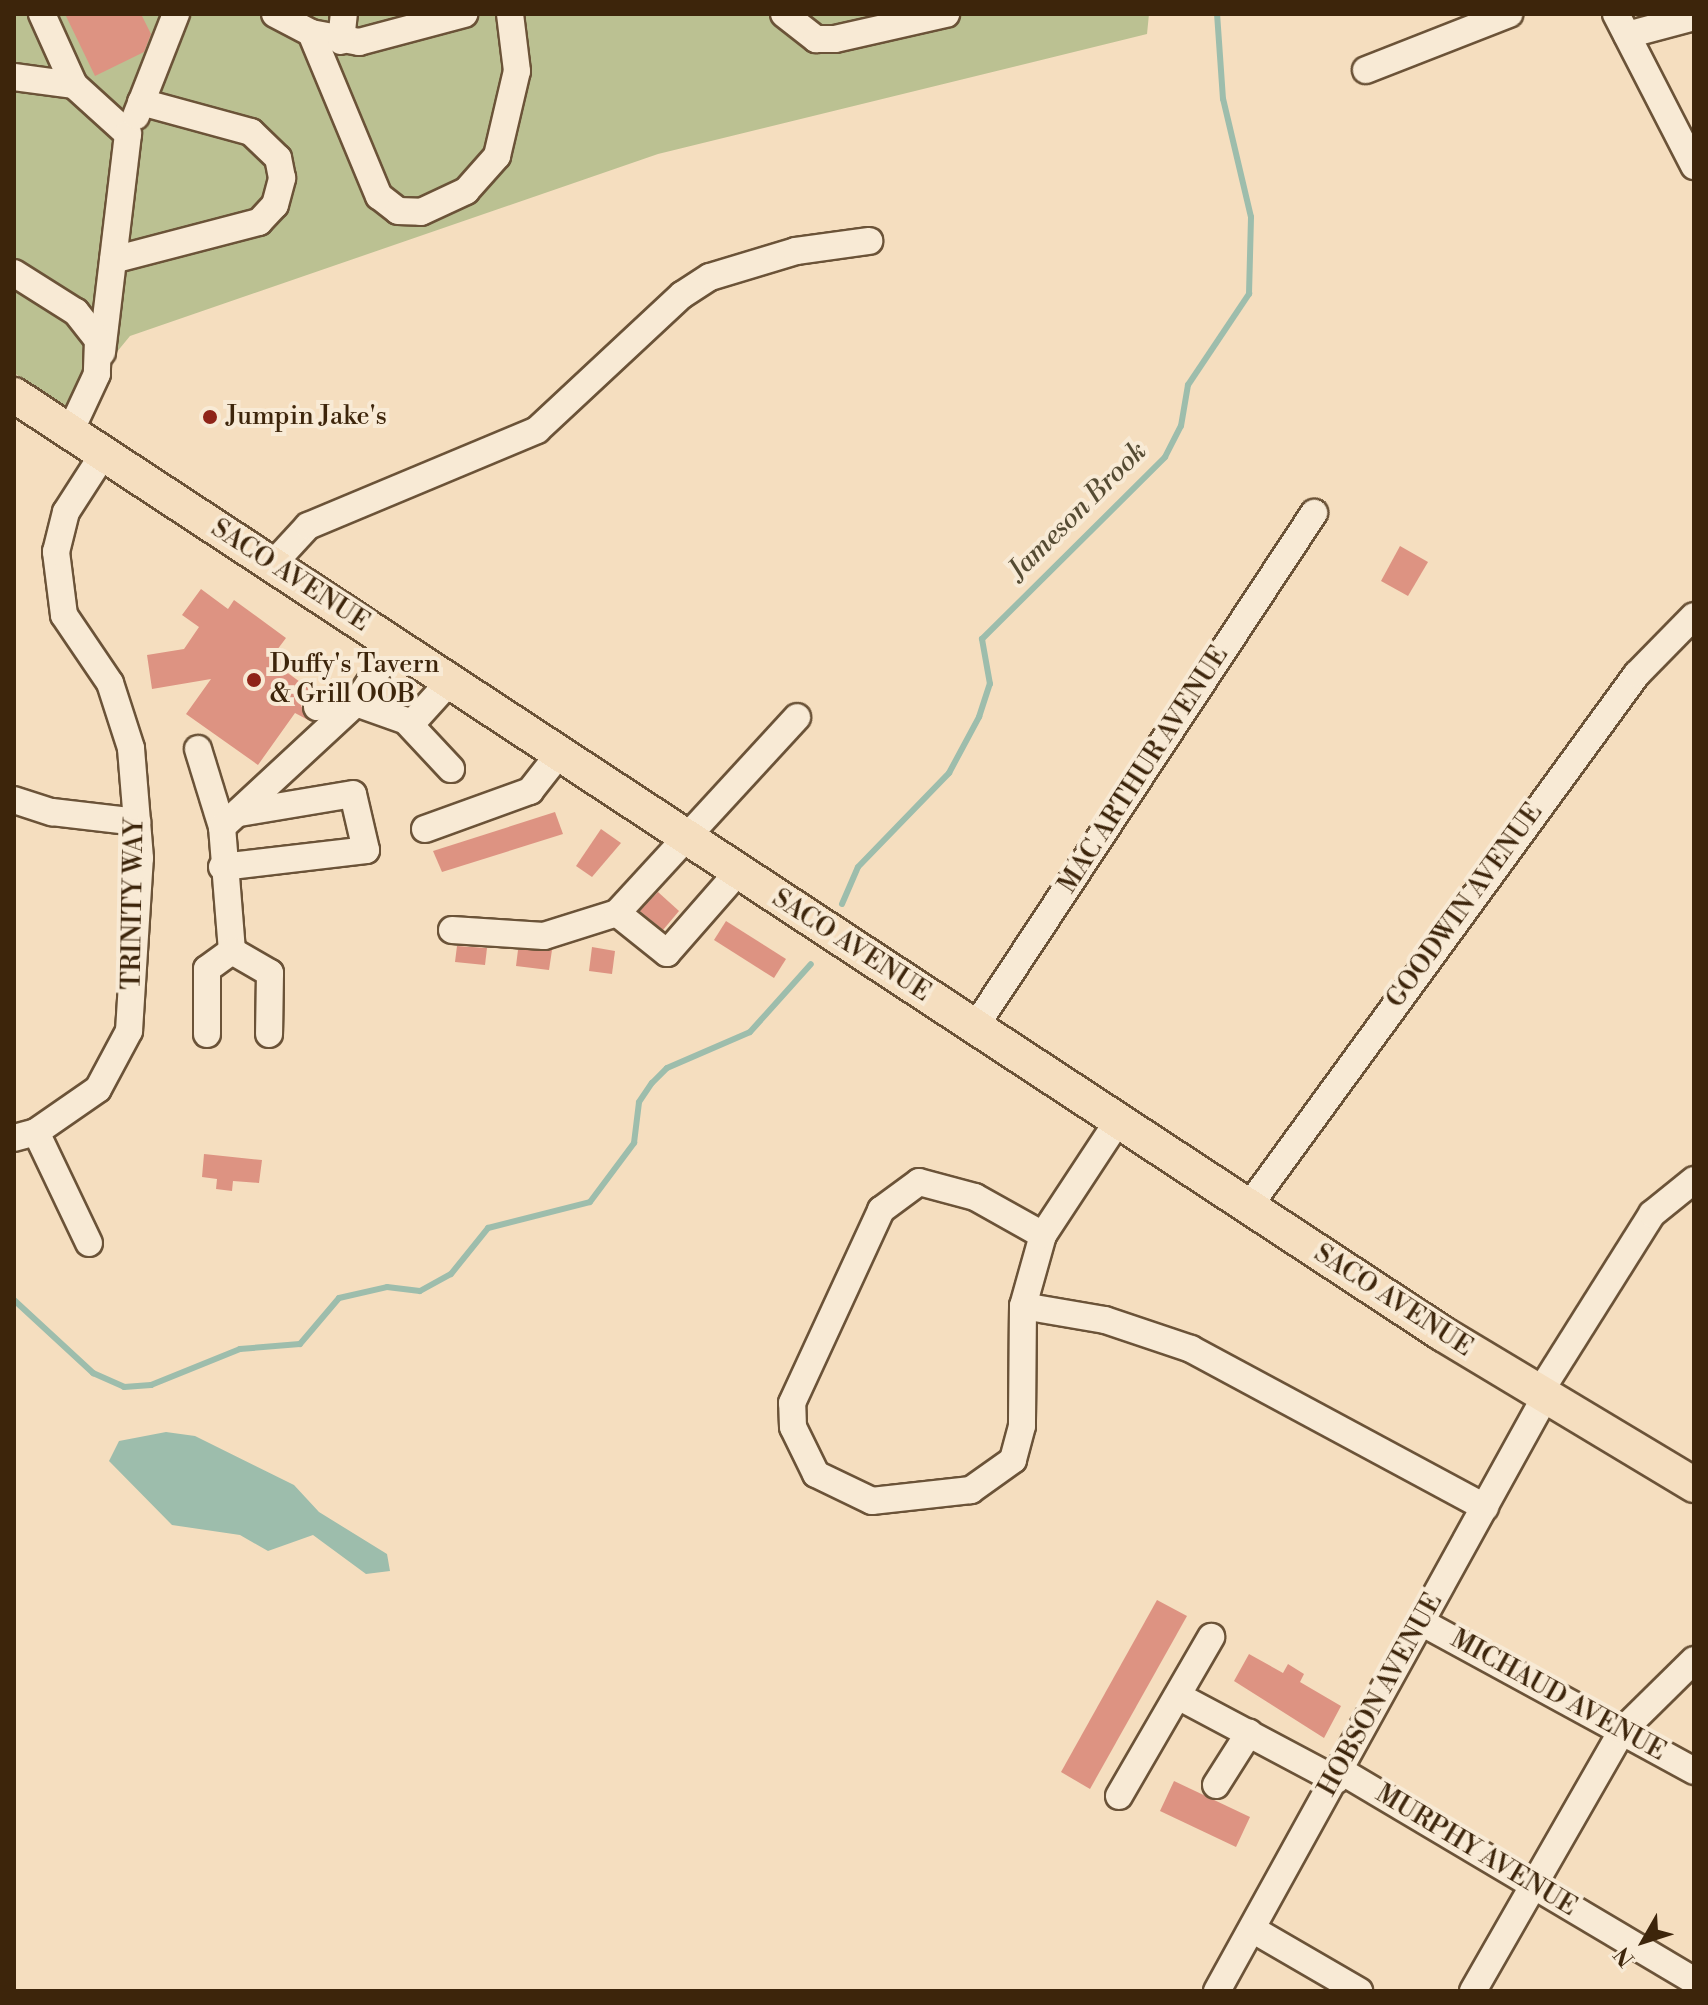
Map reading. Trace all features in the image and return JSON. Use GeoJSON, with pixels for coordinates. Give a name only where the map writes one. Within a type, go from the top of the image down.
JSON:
{"type":"FeatureCollection","features":[{"type":"Feature","properties":{"kind":"main road","name":"SACO AVENUE"},"geometry":{"type":"LineString","coordinates":[[14,395],[1541,1397],[1694,1485]]}},
{"type":"Feature","properties":{"kind":"street"},"geometry":{"type":"LineString","coordinates":[[42,14],[74,85],[128,134]]}},
{"type":"Feature","properties":{"kind":"street"},"geometry":{"type":"LineString","coordinates":[[70,432],[102,352],[128,134],[176,14]]}},
{"type":"Feature","properties":{"kind":"street"},"geometry":{"type":"LineString","coordinates":[[275,14],[311,33],[341,41],[385,39],[450,17]]}},
{"type":"Feature","properties":{"kind":"street"},"geometry":{"type":"LineString","coordinates":[[341,41],[344,14]]}},
{"type":"Feature","properties":{"kind":"street"},"geometry":{"type":"LineString","coordinates":[[311,33],[379,196],[398,211],[421,212],[466,191],[497,156],[517,71],[510,14]]}},
{"type":"Feature","properties":{"kind":"street"},"geometry":{"type":"LineString","coordinates":[[784,14],[816,39],[835,39],[946,14]]}},
{"type":"Feature","properties":{"kind":"street"},"geometry":{"type":"LineString","coordinates":[[1366,70],[1509,14]]}},
{"type":"Feature","properties":{"kind":"street"},"geometry":{"type":"LineString","coordinates":[[1694,17],[1622,24],[1694,166]]}},
{"type":"Feature","properties":{"kind":"street"},"geometry":{"type":"LineString","coordinates":[[14,77],[74,85]]}},
{"type":"Feature","properties":{"kind":"street"},"geometry":{"type":"LineString","coordinates":[[113,260],[259,222],[275,205],[282,178],[278,158],[251,132],[141,102]]}},
{"type":"Feature","properties":{"kind":"street"},"geometry":{"type":"LineString","coordinates":[[272,565],[308,526],[537,430],[682,295],[710,277],[796,251],[869,241]]}},
{"type":"Feature","properties":{"kind":"street"},"geometry":{"type":"LineString","coordinates":[[14,273],[76,312],[102,352]]}},
{"type":"Feature","properties":{"kind":"street","name":"TRINITY WAY"},"geometry":{"type":"LineString","coordinates":[[25,1135],[98,1089],[129,1031],[139,914],[137,822],[124,720],[110,683],[64,615],[56,552],[66,512],[104,453]]}},
{"type":"Feature","properties":{"kind":"street","name":"MAC ARTHUR AVENUE"},"geometry":{"type":"LineString","coordinates":[[975,1027],[1314,513]]}},
{"type":"Feature","properties":{"kind":"street","name":"GOODWIN AVENUE"},"geometry":{"type":"LineString","coordinates":[[1249,1206],[1637,674],[1694,616]]}},
{"type":"Feature","properties":{"kind":"street"},"geometry":{"type":"LineString","coordinates":[[232,951],[222,867],[231,820],[293,754],[356,703],[395,644]]}},
{"type":"Feature","properties":{"kind":"street"},"geometry":{"type":"LineString","coordinates":[[414,722],[449,682]]}},
{"type":"Feature","properties":{"kind":"street"},"geometry":{"type":"LineString","coordinates":[[293,754],[312,715],[334,697],[414,722],[451,769]]}},
{"type":"Feature","properties":{"kind":"street"},"geometry":{"type":"LineString","coordinates":[[452,930],[544,936],[617,913],[690,840],[797,717]]}},
{"type":"Feature","properties":{"kind":"street"},"geometry":{"type":"LineString","coordinates":[[198,749],[231,820]]}},
{"type":"Feature","properties":{"kind":"street"},"geometry":{"type":"LineString","coordinates":[[425,829],[530,791],[559,754]]}},
{"type":"Feature","properties":{"kind":"street"},"geometry":{"type":"LineString","coordinates":[[222,867],[366,850],[353,794],[231,820]]}},
{"type":"Feature","properties":{"kind":"street"},"geometry":{"type":"LineString","coordinates":[[14,800],[52,812],[137,822]]}},
{"type":"Feature","properties":{"kind":"street"},"geometry":{"type":"LineString","coordinates":[[617,913],[661,952],[674,950],[738,872]]}},
{"type":"Feature","properties":{"kind":"street"},"geometry":{"type":"LineString","coordinates":[[232,951],[270,973],[269,1034]]}},
{"type":"Feature","properties":{"kind":"street"},"geometry":{"type":"LineString","coordinates":[[207,1034],[207,969],[232,951]]}},
{"type":"Feature","properties":{"kind":"street"},"geometry":{"type":"LineString","coordinates":[[1043,1235],[943,1184],[919,1182],[890,1198],[798,1380],[793,1427],[816,1474],[850,1495],[901,1502],[971,1490],[1000,1475],[1013,1460],[1022,1426],[1023,1306],[1043,1235],[1118,1121]]}},
{"type":"Feature","properties":{"kind":"street"},"geometry":{"type":"LineString","coordinates":[[25,1135],[89,1243]]}},
{"type":"Feature","properties":{"kind":"street","name":"HOBSON AVENUE"},"geometry":{"type":"LineString","coordinates":[[1217,1991],[1485,1507],[1541,1397],[1652,1214],[1694,1180]]}},
{"type":"Feature","properties":{"kind":"street"},"geometry":{"type":"LineString","coordinates":[[1023,1306],[1105,1320],[1191,1349],[1485,1507]]}},
{"type":"Feature","properties":{"kind":"street","name":"MICHAUD AVENUE"},"geometry":{"type":"LineString","coordinates":[[1421,1622],[1694,1771]]}},
{"type":"Feature","properties":{"kind":"street"},"geometry":{"type":"LineString","coordinates":[[1119,1796],[1211,1637]]}},
{"type":"Feature","properties":{"kind":"street"},"geometry":{"type":"LineString","coordinates":[[1473,1991],[1622,1731],[1694,1660]]}},
{"type":"Feature","properties":{"kind":"street","name":"MURPHY AVENUE"},"geometry":{"type":"LineString","coordinates":[[1178,1696],[1338,1776],[1534,1885],[1694,1981]]}},
{"type":"Feature","properties":{"kind":"street"},"geometry":{"type":"LineString","coordinates":[[1216,1785],[1249,1733]]}},
{"type":"Feature","properties":{"kind":"street"},"geometry":{"type":"LineString","coordinates":[[1252,1929],[1359,1991]]}},
{"type":"Feature","properties":{"kind":"shaded area"},"geometry":{"type":"Polygon","coordinates":[[[14,14],[1149,14],[1147,34],[658,154],[130,336],[70,409],[14,373],[14,14]]]}},
{"type":"Feature","properties":{"kind":"shaded area"},"geometry":{"type":"Polygon","coordinates":[[[166,1432],[195,1436],[294,1485],[319,1512],[387,1554],[390,1571],[366,1574],[313,1535],[268,1551],[240,1535],[172,1525],[109,1461],[119,1441],[166,1432]]]}},
{"type":"Feature","properties":{"kind":"building"},"geometry":{"type":"Polygon","coordinates":[[[65,14],[141,14],[151,34],[144,52],[95,76],[65,14]]]}},
{"type":"Feature","properties":{"kind":"building"},"geometry":{"type":"Polygon","coordinates":[[[1400,546],[1428,562],[1408,596],[1381,581],[1400,546]]]}},
{"type":"Feature","properties":{"kind":"building","name":"Duffy's Tavern & Grill OOB"},"geometry":{"type":"Polygon","coordinates":[[[201,589],[228,609],[234,600],[286,638],[277,650],[288,658],[281,668],[311,690],[301,706],[312,722],[295,713],[258,765],[186,714],[211,679],[152,689],[147,655],[184,649],[199,627],[182,615],[201,589]]]}},
{"type":"Feature","properties":{"kind":"building"},"geometry":{"type":"Polygon","coordinates":[[[555,812],[563,834],[442,872],[433,851],[555,812]]]}},
{"type":"Feature","properties":{"kind":"building"},"geometry":{"type":"Polygon","coordinates":[[[601,829],[621,843],[592,877],[576,866],[601,829]]]}},
{"type":"Feature","properties":{"kind":"building"},"geometry":{"type":"Polygon","coordinates":[[[658,892],[679,911],[663,930],[640,911],[658,892]]]}},
{"type":"Feature","properties":{"kind":"building"},"geometry":{"type":"Polygon","coordinates":[[[726,921],[786,959],[774,978],[714,940],[726,921]]]}},
{"type":"Feature","properties":{"kind":"building"},"geometry":{"type":"Polygon","coordinates":[[[457,946],[487,948],[485,965],[455,962],[457,946]]]}},
{"type":"Feature","properties":{"kind":"building"},"geometry":{"type":"Polygon","coordinates":[[[592,947],[615,951],[612,974],[589,971],[592,947]]]}},
{"type":"Feature","properties":{"kind":"building"},"geometry":{"type":"Polygon","coordinates":[[[518,950],[552,950],[549,970],[516,966],[518,950]]]}},
{"type":"Feature","properties":{"kind":"building"},"geometry":{"type":"Polygon","coordinates":[[[204,1154],[262,1160],[259,1183],[233,1181],[232,1191],[216,1189],[217,1179],[202,1177],[204,1154]]]}},
{"type":"Feature","properties":{"kind":"building"},"geometry":{"type":"Polygon","coordinates":[[[1157,1600],[1187,1616],[1090,1789],[1061,1772],[1157,1600]]]}},
{"type":"Feature","properties":{"kind":"building"},"geometry":{"type":"Polygon","coordinates":[[[1249,1654],[1283,1673],[1288,1664],[1304,1674],[1300,1682],[1341,1706],[1324,1738],[1234,1681],[1249,1654]]]}},
{"type":"Feature","properties":{"kind":"building"},"geometry":{"type":"Polygon","coordinates":[[[1174,1781],[1250,1817],[1236,1847],[1160,1811],[1174,1781]]]}},
{"type":"Feature","properties":{"kind":"waterway","name":"Jameson Brook"},"geometry":{"type":"LineString","coordinates":[[842,904],[858,867],[949,773],[979,717],[990,684],[982,639],[1165,457],[1181,426],[1188,385],[1249,294],[1251,217],[1223,99],[1217,14]]}},
{"type":"Feature","properties":{"kind":"waterway","name":"Jameson Brook"},"geometry":{"type":"LineString","coordinates":[[14,1300],[93,1373],[124,1387],[151,1385],[240,1349],[300,1344],[339,1298],[387,1287],[420,1291],[451,1274],[488,1228],[590,1202],[634,1143],[639,1102],[652,1083],[667,1068],[750,1032],[811,964]]}},
{"type":"Feature","properties":{"kind":"place","name":"Jumpin Jake's"},"geometry":{"type":"Point","coordinates":[210,417]}},
{"type":"Feature","properties":{"kind":"place","name":"Duffy's Tavern & Grill OOB"},"geometry":{"type":"Point","coordinates":[254,680]}}]}
